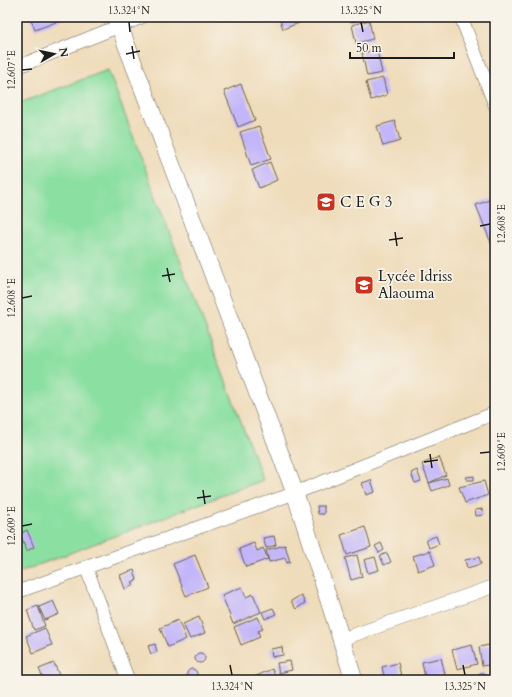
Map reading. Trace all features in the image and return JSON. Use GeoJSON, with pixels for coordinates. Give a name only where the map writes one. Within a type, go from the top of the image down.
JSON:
{"type":"FeatureCollection","features":[{"type":"Feature","properties":{"kind":"street"},"geometry":{"type":"LineString","coordinates":[[17,68],[118,21],[142,17]]}},
{"type":"Feature","properties":{"kind":"street"},"geometry":{"type":"LineString","coordinates":[[461,17],[495,105]]}},
{"type":"Feature","properties":{"kind":"street"},"geometry":{"type":"LineString","coordinates":[[118,21],[151,105],[295,493],[354,680]]}},
{"type":"Feature","properties":{"kind":"street"},"geometry":{"type":"LineString","coordinates":[[17,592],[295,493],[495,413]]}},
{"type":"Feature","properties":{"kind":"street"},"geometry":{"type":"LineString","coordinates":[[86,567],[128,680]]}},
{"type":"Feature","properties":{"kind":"street"},"geometry":{"type":"LineString","coordinates":[[342,639],[495,586]]}},
{"type":"Feature","properties":{"kind":"green space"},"geometry":{"type":"Polygon","coordinates":[[[108,70],[263,480],[17,573],[17,104],[108,70]]]}},
{"type":"Feature","properties":{"kind":"building"},"geometry":{"type":"Polygon","coordinates":[[[30,17],[69,17],[35,30],[30,17]]]}},
{"type":"Feature","properties":{"kind":"building"},"geometry":{"type":"Polygon","coordinates":[[[279,17],[297,17],[299,23],[283,29],[279,17]]]}},
{"type":"Feature","properties":{"kind":"building"},"geometry":{"type":"Polygon","coordinates":[[[349,17],[370,17],[370,18],[350,22],[349,17]]]}},
{"type":"Feature","properties":{"kind":"building"},"geometry":{"type":"Polygon","coordinates":[[[369,20],[373,39],[356,43],[352,25],[369,20]]]}},
{"type":"Feature","properties":{"kind":"building"},"geometry":{"type":"Polygon","coordinates":[[[377,50],[382,73],[367,76],[362,53],[377,50]]]}},
{"type":"Feature","properties":{"kind":"building"},"geometry":{"type":"Polygon","coordinates":[[[383,78],[387,95],[371,100],[366,82],[383,78]]]}},
{"type":"Feature","properties":{"kind":"building"},"geometry":{"type":"Polygon","coordinates":[[[241,84],[255,120],[238,127],[224,91],[241,84]]]}},
{"type":"Feature","properties":{"kind":"building"},"geometry":{"type":"Polygon","coordinates":[[[395,121],[400,141],[383,146],[377,126],[395,121]]]}},
{"type":"Feature","properties":{"kind":"building"},"geometry":{"type":"Polygon","coordinates":[[[259,126],[271,159],[251,166],[240,132],[259,126]]]}},
{"type":"Feature","properties":{"kind":"building"},"geometry":{"type":"Polygon","coordinates":[[[270,162],[277,180],[259,188],[252,170],[270,162]]]}},
{"type":"Feature","properties":{"kind":"building"},"geometry":{"type":"Polygon","coordinates":[[[495,198],[495,253],[476,205],[495,198]]]}},
{"type":"Feature","properties":{"kind":"building"},"geometry":{"type":"Polygon","coordinates":[[[439,457],[446,475],[429,483],[422,464],[439,457]]]}},
{"type":"Feature","properties":{"kind":"building"},"geometry":{"type":"Polygon","coordinates":[[[417,470],[421,481],[415,483],[411,473],[417,470]]]}},
{"type":"Feature","properties":{"kind":"building"},"geometry":{"type":"Polygon","coordinates":[[[474,476],[474,480],[467,480],[466,477],[474,476]]]}},
{"type":"Feature","properties":{"kind":"building"},"geometry":{"type":"Polygon","coordinates":[[[447,478],[449,485],[432,491],[429,483],[447,478]]]}},
{"type":"Feature","properties":{"kind":"building"},"geometry":{"type":"Polygon","coordinates":[[[371,480],[375,492],[366,495],[362,483],[371,480]]]}},
{"type":"Feature","properties":{"kind":"building"},"geometry":{"type":"Polygon","coordinates":[[[484,481],[488,495],[465,503],[459,487],[484,481]]]}},
{"type":"Feature","properties":{"kind":"building"},"geometry":{"type":"Polygon","coordinates":[[[317,506],[324,506],[324,514],[318,514],[317,506]]]}},
{"type":"Feature","properties":{"kind":"building"},"geometry":{"type":"Polygon","coordinates":[[[482,509],[483,515],[476,516],[475,510],[482,509]]]}},
{"type":"Feature","properties":{"kind":"building"},"geometry":{"type":"Polygon","coordinates":[[[365,527],[371,547],[347,555],[341,535],[365,527]]]}},
{"type":"Feature","properties":{"kind":"building"},"geometry":{"type":"Polygon","coordinates":[[[27,530],[34,547],[27,551],[20,534],[27,530]]]}},
{"type":"Feature","properties":{"kind":"building"},"geometry":{"type":"Polygon","coordinates":[[[274,536],[276,545],[266,548],[263,538],[274,536]]]}},
{"type":"Feature","properties":{"kind":"building"},"geometry":{"type":"Polygon","coordinates":[[[436,536],[439,544],[429,548],[426,540],[436,536]]]}},
{"type":"Feature","properties":{"kind":"building"},"geometry":{"type":"Polygon","coordinates":[[[254,543],[257,551],[263,548],[268,559],[246,567],[239,549],[254,543]]]}},
{"type":"Feature","properties":{"kind":"building"},"geometry":{"type":"Polygon","coordinates":[[[381,543],[384,550],[379,553],[375,546],[381,543]]]}},
{"type":"Feature","properties":{"kind":"building"},"geometry":{"type":"Polygon","coordinates":[[[285,545],[290,562],[287,563],[285,558],[269,562],[266,550],[285,545]]]}},
{"type":"Feature","properties":{"kind":"building"},"geometry":{"type":"Polygon","coordinates":[[[430,551],[435,565],[418,571],[413,556],[430,551]]]}},
{"type":"Feature","properties":{"kind":"building"},"geometry":{"type":"Polygon","coordinates":[[[387,553],[391,562],[384,565],[380,556],[387,553]]]}},
{"type":"Feature","properties":{"kind":"building"},"geometry":{"type":"Polygon","coordinates":[[[195,555],[208,587],[186,596],[173,564],[195,555]]]}},
{"type":"Feature","properties":{"kind":"building"},"geometry":{"type":"Polygon","coordinates":[[[357,555],[362,577],[351,580],[345,558],[357,555]]]}},
{"type":"Feature","properties":{"kind":"building"},"geometry":{"type":"Polygon","coordinates":[[[375,557],[379,570],[368,573],[364,560],[375,557]]]}},
{"type":"Feature","properties":{"kind":"building"},"geometry":{"type":"Polygon","coordinates":[[[479,557],[481,564],[467,568],[465,560],[479,557]]]}},
{"type":"Feature","properties":{"kind":"building"},"geometry":{"type":"Polygon","coordinates":[[[134,570],[137,580],[132,582],[134,585],[125,589],[120,575],[134,570]]]}},
{"type":"Feature","properties":{"kind":"building"},"geometry":{"type":"Polygon","coordinates":[[[242,587],[246,597],[253,594],[261,612],[233,624],[222,595],[242,587]]]}},
{"type":"Feature","properties":{"kind":"building"},"geometry":{"type":"Polygon","coordinates":[[[301,595],[305,603],[296,609],[291,601],[301,595]]]}},
{"type":"Feature","properties":{"kind":"building"},"geometry":{"type":"Polygon","coordinates":[[[53,601],[59,614],[45,620],[39,607],[53,601]]]}},
{"type":"Feature","properties":{"kind":"building"},"geometry":{"type":"Polygon","coordinates":[[[38,606],[45,626],[34,630],[27,610],[38,606]]]}},
{"type":"Feature","properties":{"kind":"building"},"geometry":{"type":"Polygon","coordinates":[[[273,608],[276,614],[265,619],[262,612],[273,608]]]}},
{"type":"Feature","properties":{"kind":"building"},"geometry":{"type":"Polygon","coordinates":[[[199,617],[205,633],[190,639],[183,624],[199,617]]]}},
{"type":"Feature","properties":{"kind":"building"},"geometry":{"type":"Polygon","coordinates":[[[258,617],[263,629],[258,631],[260,637],[241,645],[234,627],[258,617]]]}},
{"type":"Feature","properties":{"kind":"building"},"geometry":{"type":"Polygon","coordinates":[[[178,620],[186,639],[168,647],[160,628],[178,620]]]}},
{"type":"Feature","properties":{"kind":"building"},"geometry":{"type":"Polygon","coordinates":[[[45,628],[52,645],[33,653],[26,636],[45,628]]]}},
{"type":"Feature","properties":{"kind":"building"},"geometry":{"type":"Polygon","coordinates":[[[155,644],[157,652],[151,654],[148,646],[155,644]]]}},
{"type":"Feature","properties":{"kind":"building"},"geometry":{"type":"Polygon","coordinates":[[[495,644],[495,664],[482,666],[479,647],[495,644]]]}},
{"type":"Feature","properties":{"kind":"building"},"geometry":{"type":"Polygon","coordinates":[[[472,645],[477,664],[457,669],[452,650],[472,645]]]}},
{"type":"Feature","properties":{"kind":"building"},"geometry":{"type":"Polygon","coordinates":[[[282,647],[283,655],[272,657],[271,649],[282,647]]]}},
{"type":"Feature","properties":{"kind":"building"},"geometry":{"type":"Polygon","coordinates":[[[200,653],[205,658],[200,663],[195,658],[200,653]]]}},
{"type":"Feature","properties":{"kind":"building"},"geometry":{"type":"Polygon","coordinates":[[[441,658],[445,674],[425,678],[422,662],[441,658]]]}},
{"type":"Feature","properties":{"kind":"building"},"geometry":{"type":"Polygon","coordinates":[[[290,661],[292,670],[279,673],[277,663],[290,661]]]}},
{"type":"Feature","properties":{"kind":"building"},"geometry":{"type":"Polygon","coordinates":[[[54,663],[61,680],[44,680],[39,669],[54,663]]]}},
{"type":"Feature","properties":{"kind":"building"},"geometry":{"type":"Polygon","coordinates":[[[398,663],[402,680],[385,680],[382,667],[398,663]]]}},
{"type":"Feature","properties":{"kind":"building"},"geometry":{"type":"Polygon","coordinates":[[[192,669],[197,674],[192,679],[187,674],[192,669]]]}},
{"type":"Feature","properties":{"kind":"building"},"geometry":{"type":"Polygon","coordinates":[[[272,669],[277,680],[253,680],[252,678],[272,669]]]}},
{"type":"Feature","properties":{"kind":"building"},"geometry":{"type":"Polygon","coordinates":[[[482,672],[485,673],[485,679],[482,680],[479,679],[478,676],[479,673],[482,672]]]}},
{"type":"Feature","properties":{"kind":"place","name":"C E G 3"},"geometry":{"type":"Point","coordinates":[326,202]}},
{"type":"Feature","properties":{"kind":"place","name":"Lycée Idriss Alaouma"},"geometry":{"type":"Point","coordinates":[364,285]}}]}
